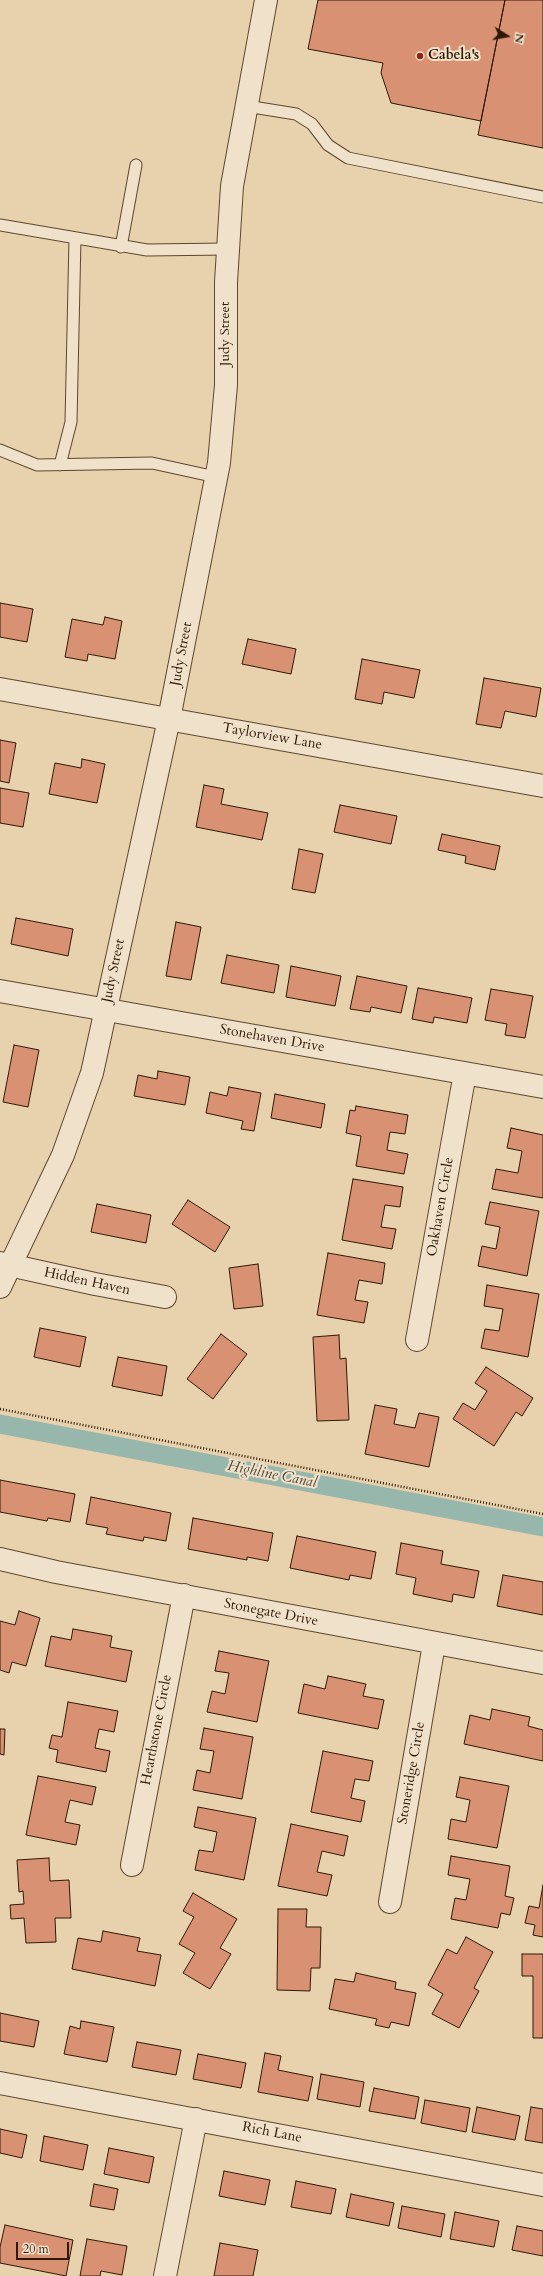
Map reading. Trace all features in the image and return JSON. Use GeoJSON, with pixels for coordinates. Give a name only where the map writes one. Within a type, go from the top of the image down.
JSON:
{"type":"FeatureCollection","features":[{"type":"Feature","properties":{"kind":"street","name":"Judy Street"},"geometry":{"type":"LineString","coordinates":[[0,1287],[5,1264],[63,1155],[92,1073],[169,719],[216,477],[226,385],[228,249],[232,186],[266,0]]}},
{"type":"Feature","properties":{"kind":"street","name":"Taylorview Lane"},"geometry":{"type":"LineString","coordinates":[[0,689],[543,786]]}},
{"type":"Feature","properties":{"kind":"street","name":"Stonehaven Drive"},"geometry":{"type":"LineString","coordinates":[[0,991],[543,1087]]}},
{"type":"Feature","properties":{"kind":"street","name":"Oakhaven Circle"},"geometry":{"type":"LineString","coordinates":[[417,1340],[465,1073]]}},
{"type":"Feature","properties":{"kind":"street","name":"Hidden Haven"},"geometry":{"type":"LineString","coordinates":[[5,1264],[164,1297]]}},
{"type":"Feature","properties":{"kind":"street","name":"Stonegate Drive"},"geometry":{"type":"LineString","coordinates":[[0,1559],[56,1572],[434,1644],[543,1663]]}},
{"type":"Feature","properties":{"kind":"street","name":"Hearthstone Circle"},"geometry":{"type":"LineString","coordinates":[[132,1864],[184,1596]]}},
{"type":"Feature","properties":{"kind":"street","name":"Stoneridge Circle"},"geometry":{"type":"LineString","coordinates":[[390,1902],[434,1644]]}},
{"type":"Feature","properties":{"kind":"street","name":"Rich Lane"},"geometry":{"type":"LineString","coordinates":[[0,2083],[196,2118],[543,2185]]}},
{"type":"Feature","properties":{"kind":"street"},"geometry":{"type":"LineString","coordinates":[[165,2276],[196,2118]]}},
{"type":"Feature","properties":{"kind":"lane"},"geometry":{"type":"LineString","coordinates":[[246,106],[296,114],[312,124],[328,145],[348,158],[543,197]]}},
{"type":"Feature","properties":{"kind":"lane"},"geometry":{"type":"LineString","coordinates":[[122,247],[136,165]]}},
{"type":"Feature","properties":{"kind":"lane"},"geometry":{"type":"LineString","coordinates":[[0,225],[122,247],[147,250],[228,249]]}},
{"type":"Feature","properties":{"kind":"lane"},"geometry":{"type":"LineString","coordinates":[[60,465],[71,422],[75,238]]}},
{"type":"Feature","properties":{"kind":"lane"},"geometry":{"type":"LineString","coordinates":[[0,450],[37,465],[152,463],[216,477]]}},
{"type":"Feature","properties":{"kind":"path"},"geometry":{"type":"LineString","coordinates":[[0,1409],[543,1514]]}},
{"type":"Feature","properties":{"kind":"building","name":"Cabela's"},"geometry":{"type":"Polygon","coordinates":[[[318,0],[505,0],[481,121],[391,103],[381,73],[383,63],[308,49],[318,0]]]}},
{"type":"Feature","properties":{"kind":"building"},"geometry":{"type":"Polygon","coordinates":[[[505,0],[543,0],[543,148],[478,135],[505,0]]]}},
{"type":"Feature","properties":{"kind":"building"},"geometry":{"type":"Polygon","coordinates":[[[0,603],[33,609],[27,642],[0,637],[0,603]]]}},
{"type":"Feature","properties":{"kind":"building"},"geometry":{"type":"Polygon","coordinates":[[[105,617],[122,621],[115,659],[88,654],[87,661],[65,657],[72,619],[103,625],[105,617]]]}},
{"type":"Feature","properties":{"kind":"building"},"geometry":{"type":"Polygon","coordinates":[[[248,639],[296,649],[291,674],[242,664],[248,639]]]}},
{"type":"Feature","properties":{"kind":"building"},"geometry":{"type":"Polygon","coordinates":[[[362,659],[420,670],[414,698],[384,692],[382,704],[355,699],[362,659]]]}},
{"type":"Feature","properties":{"kind":"building"},"geometry":{"type":"Polygon","coordinates":[[[484,678],[541,688],[536,717],[505,711],[501,728],[476,724],[484,678]]]}},
{"type":"Feature","properties":{"kind":"building"},"geometry":{"type":"Polygon","coordinates":[[[0,740],[16,743],[9,783],[0,781],[0,740]]]}},
{"type":"Feature","properties":{"kind":"building"},"geometry":{"type":"Polygon","coordinates":[[[82,759],[105,764],[97,803],[49,794],[55,763],[81,768],[82,759]]]}},
{"type":"Feature","properties":{"kind":"building"},"geometry":{"type":"Polygon","coordinates":[[[204,785],[224,789],[221,804],[268,813],[262,840],[196,827],[204,785]]]}},
{"type":"Feature","properties":{"kind":"building"},"geometry":{"type":"Polygon","coordinates":[[[0,788],[29,793],[23,827],[0,823],[0,788]]]}},
{"type":"Feature","properties":{"kind":"building"},"geometry":{"type":"Polygon","coordinates":[[[340,805],[397,816],[391,844],[334,832],[340,805]]]}},
{"type":"Feature","properties":{"kind":"building"},"geometry":{"type":"Polygon","coordinates":[[[442,834],[500,846],[495,870],[465,863],[466,856],[438,850],[442,834]]]}},
{"type":"Feature","properties":{"kind":"building"},"geometry":{"type":"Polygon","coordinates":[[[299,849],[323,854],[315,893],[292,889],[299,849]]]}},
{"type":"Feature","properties":{"kind":"building"},"geometry":{"type":"Polygon","coordinates":[[[16,918],[73,929],[68,956],[11,944],[16,918]]]}},
{"type":"Feature","properties":{"kind":"building"},"geometry":{"type":"Polygon","coordinates":[[[176,922],[201,927],[191,980],[166,976],[176,922]]]}},
{"type":"Feature","properties":{"kind":"building"},"geometry":{"type":"Polygon","coordinates":[[[227,955],[279,965],[274,993],[221,983],[227,955]]]}},
{"type":"Feature","properties":{"kind":"building"},"geometry":{"type":"Polygon","coordinates":[[[291,966],[341,976],[335,1006],[286,997],[291,966]]]}},
{"type":"Feature","properties":{"kind":"building"},"geometry":{"type":"Polygon","coordinates":[[[357,976],[407,986],[401,1013],[371,1007],[370,1012],[350,1009],[357,976]]]}},
{"type":"Feature","properties":{"kind":"building"},"geometry":{"type":"Polygon","coordinates":[[[418,988],[472,998],[467,1023],[434,1017],[433,1023],[412,1019],[418,988]]]}},
{"type":"Feature","properties":{"kind":"building"},"geometry":{"type":"Polygon","coordinates":[[[491,989],[533,996],[525,1038],[505,1035],[507,1024],[485,1020],[491,989]]]}},
{"type":"Feature","properties":{"kind":"building"},"geometry":{"type":"Polygon","coordinates":[[[14,1045],[39,1050],[28,1107],[3,1102],[14,1045]]]}},
{"type":"Feature","properties":{"kind":"building"},"geometry":{"type":"Polygon","coordinates":[[[158,1071],[190,1077],[185,1105],[134,1096],[138,1075],[157,1079],[158,1071]]]}},
{"type":"Feature","properties":{"kind":"building"},"geometry":{"type":"Polygon","coordinates":[[[229,1087],[261,1093],[254,1131],[241,1129],[243,1121],[206,1113],[210,1092],[227,1096],[229,1087]]]}},
{"type":"Feature","properties":{"kind":"building"},"geometry":{"type":"Polygon","coordinates":[[[275,1094],[325,1104],[321,1128],[271,1118],[275,1094]]]}},
{"type":"Feature","properties":{"kind":"building"},"geometry":{"type":"Polygon","coordinates":[[[356,1106],[408,1115],[405,1134],[390,1132],[387,1150],[408,1154],[404,1174],[356,1166],[361,1136],[346,1133],[350,1110],[355,1111],[356,1106]]]}},
{"type":"Feature","properties":{"kind":"building"},"geometry":{"type":"Polygon","coordinates":[[[511,1128],[543,1135],[543,1198],[492,1189],[496,1169],[518,1173],[522,1151],[507,1148],[511,1128]]]}},
{"type":"Feature","properties":{"kind":"building"},"geometry":{"type":"Polygon","coordinates":[[[353,1179],[403,1187],[400,1207],[385,1205],[381,1227],[396,1229],[392,1249],[342,1240],[353,1179]]]}},
{"type":"Feature","properties":{"kind":"building"},"geometry":{"type":"Polygon","coordinates":[[[188,1200],[230,1227],[215,1252],[172,1224],[188,1200]]]}},
{"type":"Feature","properties":{"kind":"building"},"geometry":{"type":"Polygon","coordinates":[[[490,1202],[539,1211],[527,1276],[478,1266],[482,1246],[496,1249],[500,1227],[485,1224],[490,1202]]]}},
{"type":"Feature","properties":{"kind":"building"},"geometry":{"type":"Polygon","coordinates":[[[97,1204],[151,1215],[146,1243],[91,1232],[97,1204]]]}},
{"type":"Feature","properties":{"kind":"building"},"geometry":{"type":"Polygon","coordinates":[[[328,1253],[385,1263],[382,1284],[359,1280],[355,1300],[368,1302],[364,1323],[317,1315],[328,1253]]]}},
{"type":"Feature","properties":{"kind":"building"},"geometry":{"type":"Polygon","coordinates":[[[258,1264],[263,1306],[234,1309],[229,1268],[258,1264]]]}},
{"type":"Feature","properties":{"kind":"building"},"geometry":{"type":"Polygon","coordinates":[[[487,1285],[539,1294],[528,1357],[481,1348],[485,1329],[499,1331],[503,1309],[484,1306],[487,1285]]]}},
{"type":"Feature","properties":{"kind":"building"},"geometry":{"type":"Polygon","coordinates":[[[40,1328],[86,1337],[80,1367],[34,1357],[40,1328]]]}},
{"type":"Feature","properties":{"kind":"building"},"geometry":{"type":"Polygon","coordinates":[[[221,1334],[247,1354],[213,1399],[187,1379],[221,1334]]]}},
{"type":"Feature","properties":{"kind":"building"},"geometry":{"type":"Polygon","coordinates":[[[339,1335],[340,1359],[346,1358],[349,1420],[317,1421],[313,1337],[339,1335]]]}},
{"type":"Feature","properties":{"kind":"building"},"geometry":{"type":"Polygon","coordinates":[[[118,1357],[167,1366],[162,1396],[112,1386],[118,1357]]]}},
{"type":"Feature","properties":{"kind":"building"},"geometry":{"type":"Polygon","coordinates":[[[486,1367],[533,1398],[522,1416],[516,1412],[494,1446],[453,1419],[463,1403],[475,1410],[487,1391],[475,1383],[486,1367]]]}},
{"type":"Feature","properties":{"kind":"building"},"geometry":{"type":"Polygon","coordinates":[[[375,1405],[397,1409],[394,1424],[415,1428],[419,1413],[439,1417],[429,1467],[365,1454],[375,1405]]]}},
{"type":"Feature","properties":{"kind":"building"},"geometry":{"type":"Polygon","coordinates":[[[0,1480],[75,1494],[70,1522],[48,1518],[47,1521],[0,1512],[0,1480]]]}},
{"type":"Feature","properties":{"kind":"building"},"geometry":{"type":"Polygon","coordinates":[[[91,1497],[171,1513],[166,1541],[144,1537],[143,1541],[106,1534],[108,1528],[86,1524],[91,1497]]]}},
{"type":"Feature","properties":{"kind":"building"},"geometry":{"type":"Polygon","coordinates":[[[193,1518],[273,1533],[268,1561],[247,1557],[247,1560],[188,1549],[193,1518]]]}},
{"type":"Feature","properties":{"kind":"building"},"geometry":{"type":"Polygon","coordinates":[[[297,1536],[376,1552],[371,1579],[350,1575],[349,1580],[290,1568],[297,1536]]]}},
{"type":"Feature","properties":{"kind":"building"},"geometry":{"type":"Polygon","coordinates":[[[401,1543],[443,1551],[441,1564],[479,1571],[474,1598],[453,1594],[452,1602],[413,1594],[416,1578],[396,1574],[401,1543]]]}},
{"type":"Feature","properties":{"kind":"building"},"geometry":{"type":"Polygon","coordinates":[[[503,1575],[543,1582],[543,1615],[497,1606],[503,1575]]]}},
{"type":"Feature","properties":{"kind":"building"},"geometry":{"type":"Polygon","coordinates":[[[19,1611],[40,1618],[26,1666],[12,1662],[9,1673],[0,1670],[0,1621],[15,1625],[19,1611]]]}},
{"type":"Feature","properties":{"kind":"building"},"geometry":{"type":"Polygon","coordinates":[[[73,1629],[112,1636],[110,1647],[132,1651],[126,1682],[45,1666],[51,1636],[71,1640],[73,1629]]]}},
{"type":"Feature","properties":{"kind":"building"},"geometry":{"type":"Polygon","coordinates":[[[219,1651],[269,1661],[257,1722],[207,1712],[212,1691],[225,1694],[229,1673],[215,1671],[219,1651]]]}},
{"type":"Feature","properties":{"kind":"building"},"geometry":{"type":"Polygon","coordinates":[[[328,1676],[366,1684],[363,1696],[384,1700],[378,1729],[298,1713],[304,1684],[325,1689],[328,1676]]]}},
{"type":"Feature","properties":{"kind":"building"},"geometry":{"type":"Polygon","coordinates":[[[68,1702],[118,1711],[114,1732],[99,1729],[95,1748],[110,1751],[106,1772],[56,1762],[58,1750],[49,1748],[52,1735],[62,1737],[68,1702]]]}},
{"type":"Feature","properties":{"kind":"building"},"geometry":{"type":"Polygon","coordinates":[[[492,1709],[530,1717],[528,1726],[543,1730],[543,1761],[464,1744],[470,1715],[490,1720],[492,1709]]]}},
{"type":"Feature","properties":{"kind":"building"},"geometry":{"type":"Polygon","coordinates":[[[204,1728],[253,1737],[242,1799],[193,1790],[197,1770],[210,1773],[214,1751],[200,1749],[204,1728]]]}},
{"type":"Feature","properties":{"kind":"building"},"geometry":{"type":"Polygon","coordinates":[[[0,1729],[5,1729],[4,1755],[0,1754],[0,1729]]]}},
{"type":"Feature","properties":{"kind":"building"},"geometry":{"type":"Polygon","coordinates":[[[323,1751],[373,1761],[369,1781],[355,1779],[351,1798],[365,1801],[361,1822],[311,1812],[323,1751]]]}},
{"type":"Feature","properties":{"kind":"building"},"geometry":{"type":"Polygon","coordinates":[[[38,1776],[96,1787],[92,1805],[70,1800],[65,1822],[80,1825],[76,1845],[26,1835],[38,1776]]]}},
{"type":"Feature","properties":{"kind":"building"},"geometry":{"type":"Polygon","coordinates":[[[460,1777],[509,1786],[497,1848],[448,1839],[451,1819],[466,1822],[470,1800],[456,1797],[460,1777]]]}},
{"type":"Feature","properties":{"kind":"building"},"geometry":{"type":"Polygon","coordinates":[[[198,1807],[256,1818],[244,1880],[195,1870],[199,1850],[213,1852],[217,1832],[194,1827],[198,1807]]]}},
{"type":"Feature","properties":{"kind":"building"},"geometry":{"type":"Polygon","coordinates":[[[291,1824],[348,1836],[344,1856],[322,1851],[317,1872],[332,1875],[327,1896],[278,1886],[291,1824]]]}},
{"type":"Feature","properties":{"kind":"building"},"geometry":{"type":"Polygon","coordinates":[[[451,1856],[510,1866],[505,1896],[514,1898],[510,1915],[501,1913],[498,1928],[451,1919],[455,1898],[466,1900],[470,1879],[448,1875],[451,1856]]]}},
{"type":"Feature","properties":{"kind":"building"},"geometry":{"type":"Polygon","coordinates":[[[49,1858],[50,1881],[69,1880],[71,1918],[55,1918],[56,1942],[26,1943],[24,1918],[11,1919],[10,1905],[24,1904],[23,1891],[19,1892],[17,1860],[49,1858]]]}},
{"type":"Feature","properties":{"kind":"building"},"geometry":{"type":"Polygon","coordinates":[[[543,1885],[543,1937],[533,1935],[535,1925],[525,1923],[529,1906],[539,1908],[543,1885]]]}},
{"type":"Feature","properties":{"kind":"building"},"geometry":{"type":"Polygon","coordinates":[[[193,1893],[237,1919],[220,1948],[231,1954],[210,1989],[183,1973],[195,1953],[179,1944],[194,1917],[183,1911],[193,1893]]]}},
{"type":"Feature","properties":{"kind":"building"},"geometry":{"type":"Polygon","coordinates":[[[278,1909],[307,1909],[306,1927],[321,1927],[320,1968],[311,1968],[310,1991],[277,1990],[278,1909]]]}},
{"type":"Feature","properties":{"kind":"building"},"geometry":{"type":"Polygon","coordinates":[[[103,1931],[140,1938],[137,1951],[161,1955],[155,1986],[72,1969],[78,1938],[101,1942],[103,1931]]]}},
{"type":"Feature","properties":{"kind":"building"},"geometry":{"type":"Polygon","coordinates":[[[466,1937],[493,1952],[474,1988],[479,1991],[459,2028],[432,2014],[443,1994],[428,1985],[447,1949],[457,1954],[466,1937]]]}},
{"type":"Feature","properties":{"kind":"building"},"geometry":{"type":"Polygon","coordinates":[[[522,1954],[543,1954],[543,2038],[533,2038],[533,1976],[522,1976],[522,1954]]]}},
{"type":"Feature","properties":{"kind":"building"},"geometry":{"type":"Polygon","coordinates":[[[356,1973],[396,1982],[395,1989],[416,1993],[409,2026],[391,2022],[389,2028],[375,2025],[377,2019],[329,2009],[335,1979],[354,1982],[356,1973]]]}},
{"type":"Feature","properties":{"kind":"building"},"geometry":{"type":"Polygon","coordinates":[[[0,2013],[39,2021],[34,2047],[0,2041],[0,2013]]]}},
{"type":"Feature","properties":{"kind":"building"},"geometry":{"type":"Polygon","coordinates":[[[81,2021],[114,2027],[107,2062],[64,2054],[70,2026],[80,2029],[81,2021]]]}},
{"type":"Feature","properties":{"kind":"building"},"geometry":{"type":"Polygon","coordinates":[[[137,2042],[181,2050],[176,2075],[132,2067],[137,2042]]]}},
{"type":"Feature","properties":{"kind":"building"},"geometry":{"type":"Polygon","coordinates":[[[265,2053],[281,2056],[278,2070],[313,2077],[308,2101],[258,2092],[265,2053]]]}},
{"type":"Feature","properties":{"kind":"building"},"geometry":{"type":"Polygon","coordinates":[[[198,2054],[246,2063],[241,2088],[193,2079],[198,2054]]]}},
{"type":"Feature","properties":{"kind":"building"},"geometry":{"type":"Polygon","coordinates":[[[321,2074],[364,2082],[360,2107],[317,2099],[321,2074]]]}},
{"type":"Feature","properties":{"kind":"building"},"geometry":{"type":"Polygon","coordinates":[[[374,2088],[419,2097],[415,2119],[369,2111],[374,2088]]]}},
{"type":"Feature","properties":{"kind":"building"},"geometry":{"type":"Polygon","coordinates":[[[425,2100],[470,2108],[466,2132],[421,2123],[425,2100]]]}},
{"type":"Feature","properties":{"kind":"building"},"geometry":{"type":"Polygon","coordinates":[[[477,2107],[520,2116],[515,2140],[472,2132],[477,2107]]]}},
{"type":"Feature","properties":{"kind":"building"},"geometry":{"type":"Polygon","coordinates":[[[531,2107],[543,2109],[543,2143],[525,2140],[531,2107]]]}},
{"type":"Feature","properties":{"kind":"building"},"geometry":{"type":"Polygon","coordinates":[[[0,2129],[27,2135],[22,2158],[0,2153],[0,2129]]]}},
{"type":"Feature","properties":{"kind":"building"},"geometry":{"type":"Polygon","coordinates":[[[44,2136],[88,2145],[83,2170],[40,2161],[44,2136]]]}},
{"type":"Feature","properties":{"kind":"building"},"geometry":{"type":"Polygon","coordinates":[[[109,2148],[154,2157],[149,2183],[104,2174],[109,2148]]]}},
{"type":"Feature","properties":{"kind":"building"},"geometry":{"type":"Polygon","coordinates":[[[224,2171],[270,2180],[265,2205],[219,2196],[224,2171]]]}},
{"type":"Feature","properties":{"kind":"building"},"geometry":{"type":"Polygon","coordinates":[[[296,2181],[336,2189],[331,2214],[291,2207],[296,2181]]]}},
{"type":"Feature","properties":{"kind":"building"},"geometry":{"type":"Polygon","coordinates":[[[94,2184],[118,2189],[114,2210],[90,2206],[94,2184]]]}},
{"type":"Feature","properties":{"kind":"building"},"geometry":{"type":"Polygon","coordinates":[[[351,2194],[394,2203],[389,2226],[346,2217],[351,2194]]]}},
{"type":"Feature","properties":{"kind":"building"},"geometry":{"type":"Polygon","coordinates":[[[402,2206],[445,2214],[441,2237],[398,2228],[402,2206]]]}},
{"type":"Feature","properties":{"kind":"building"},"geometry":{"type":"Polygon","coordinates":[[[455,2212],[499,2221],[494,2247],[450,2239],[455,2212]]]}},
{"type":"Feature","properties":{"kind":"building"},"geometry":{"type":"Polygon","coordinates":[[[5,2225],[73,2240],[66,2276],[0,2263],[0,2247],[5,2225]]]}},
{"type":"Feature","properties":{"kind":"building"},"geometry":{"type":"Polygon","coordinates":[[[517,2226],[543,2231],[543,2256],[512,2250],[517,2226]]]}},
{"type":"Feature","properties":{"kind":"building"},"geometry":{"type":"Polygon","coordinates":[[[87,2239],[127,2246],[122,2275],[101,2271],[100,2276],[80,2276],[87,2239]]]}},
{"type":"Feature","properties":{"kind":"building"},"geometry":{"type":"Polygon","coordinates":[[[220,2243],[258,2250],[253,2276],[214,2276],[220,2243]]]}},
{"type":"Feature","properties":{"kind":"waterway","name":"Highline Canal"},"geometry":{"type":"LineString","coordinates":[[0,1424],[543,1527]]}},
{"type":"Feature","properties":{"kind":"place","name":"Cabela's"},"geometry":{"type":"Point","coordinates":[420,56]}}]}
